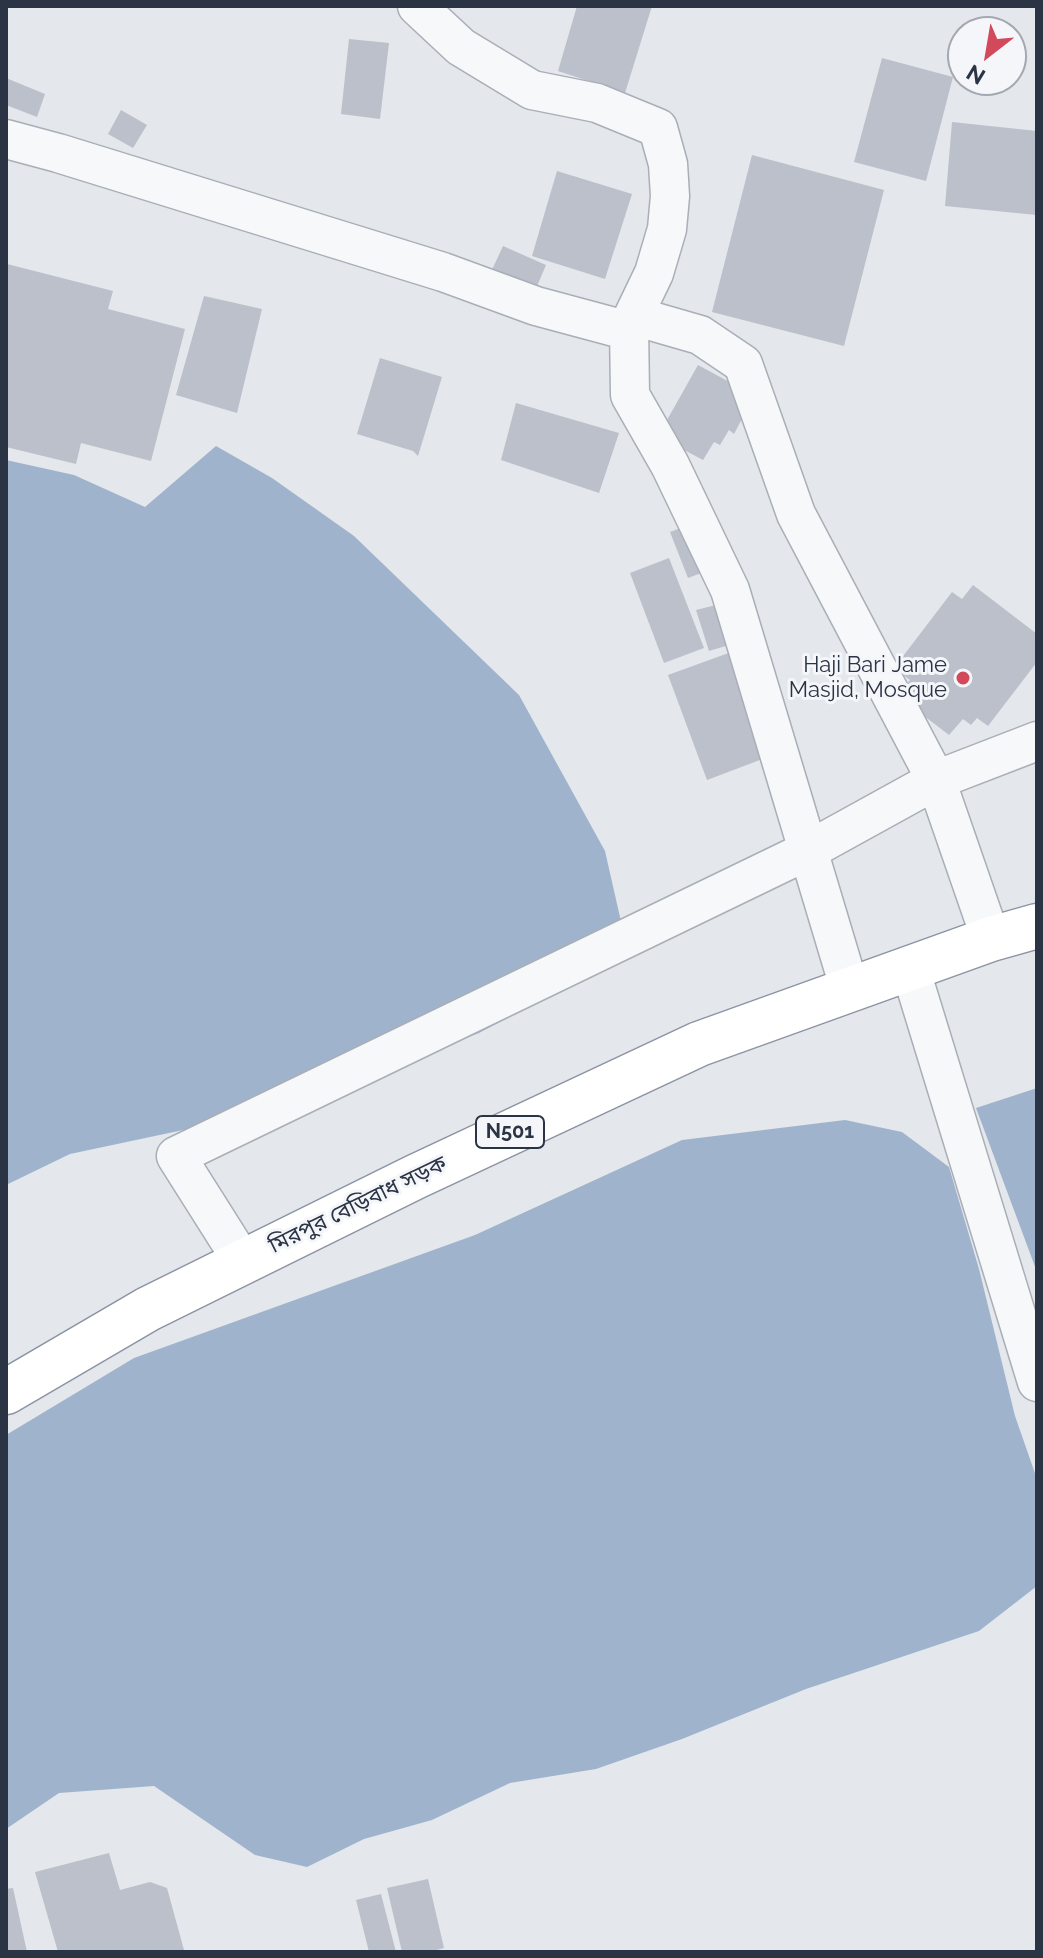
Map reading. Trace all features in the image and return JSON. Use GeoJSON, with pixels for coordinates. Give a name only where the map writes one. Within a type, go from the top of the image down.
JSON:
{"type":"FeatureCollection","features":[{"type":"Feature","properties":{"kind":"highway","name":"মিরপুর বেড়িবাধ সড়ক"},"geometry":{"type":"LineString","coordinates":[[6,1392],[148,1309],[429,1170],[699,1044],[991,939],[1037,926]]}},
{"type":"Feature","properties":{"kind":"street"},"geometry":{"type":"LineString","coordinates":[[417,6],[461,47],[532,90],[597,103],[658,128],[668,164],[670,196],[667,229],[654,273],[631,323],[630,395],[670,465],[730,590],[850,990]]}},
{"type":"Feature","properties":{"kind":"street"},"geometry":{"type":"LineString","coordinates":[[6,139],[443,272],[536,306],[700,335],[743,364],[796,514],[936,780],[991,939]]}},
{"type":"Feature","properties":{"kind":"street"},"geometry":{"type":"LineString","coordinates":[[243,1262],[176,1156],[809,850],[936,780],[1037,741]]}},
{"type":"Feature","properties":{"kind":"street"},"geometry":{"type":"LineString","coordinates":[[910,968],[1037,1382]]}},
{"type":"Feature","properties":{"kind":"water"},"geometry":{"type":"Polygon","coordinates":[[[216,446],[272,478],[354,536],[519,695],[605,851],[627,948],[565,987],[479,1033],[376,1072],[235,1119],[70,1154],[6,1185],[6,460],[74,475],[145,507],[216,446]]]}},
{"type":"Feature","properties":{"kind":"water"},"geometry":{"type":"Polygon","coordinates":[[[1037,1088],[1037,1272],[976,1108],[1037,1088]]]}},
{"type":"Feature","properties":{"kind":"water"},"geometry":{"type":"Polygon","coordinates":[[[845,1120],[902,1132],[949,1167],[979,1269],[1015,1416],[1037,1479],[1037,1586],[979,1631],[806,1689],[682,1739],[596,1769],[510,1783],[432,1820],[364,1839],[307,1867],[255,1855],[154,1786],[59,1793],[6,1829],[6,1435],[134,1358],[475,1235],[682,1140],[845,1120]]]}},
{"type":"Feature","properties":{"kind":"building"},"geometry":{"type":"Polygon","coordinates":[[[577,6],[652,6],[625,93],[558,71],[577,6]]]}},
{"type":"Feature","properties":{"kind":"building"},"geometry":{"type":"Polygon","coordinates":[[[349,39],[389,43],[380,119],[341,114],[349,39]]]}},
{"type":"Feature","properties":{"kind":"building"},"geometry":{"type":"Polygon","coordinates":[[[882,58],[947,75],[948,96],[926,181],[854,162],[882,58]]]}},
{"type":"Feature","properties":{"kind":"building"},"geometry":{"type":"Polygon","coordinates":[[[6,78],[45,94],[37,117],[6,105],[6,78]]]}},
{"type":"Feature","properties":{"kind":"building"},"geometry":{"type":"Polygon","coordinates":[[[121,110],[147,125],[133,148],[108,134],[121,110]]]}},
{"type":"Feature","properties":{"kind":"building"},"geometry":{"type":"Polygon","coordinates":[[[952,122],[1037,131],[1037,215],[945,206],[952,122]]]}},
{"type":"Feature","properties":{"kind":"building"},"geometry":{"type":"Polygon","coordinates":[[[752,155],[884,190],[844,346],[712,312],[752,155]]]}},
{"type":"Feature","properties":{"kind":"building"},"geometry":{"type":"Polygon","coordinates":[[[557,171],[632,194],[605,279],[532,256],[557,171]]]}},
{"type":"Feature","properties":{"kind":"building"},"geometry":{"type":"Polygon","coordinates":[[[503,246],[546,265],[535,291],[491,272],[503,246]]]}},
{"type":"Feature","properties":{"kind":"building"},"geometry":{"type":"Polygon","coordinates":[[[7,264],[113,291],[108,309],[185,329],[151,461],[81,443],[76,464],[6,447],[7,264]]]}},
{"type":"Feature","properties":{"kind":"building"},"geometry":{"type":"Polygon","coordinates":[[[204,296],[262,309],[237,413],[176,395],[204,296]]]}},
{"type":"Feature","properties":{"kind":"building"},"geometry":{"type":"Polygon","coordinates":[[[380,358],[442,377],[418,456],[413,451],[357,434],[380,358]]]}},
{"type":"Feature","properties":{"kind":"building"},"geometry":{"type":"Polygon","coordinates":[[[698,365],[746,391],[754,426],[742,419],[734,434],[729,430],[720,445],[714,442],[703,460],[658,436],[698,365]]]}},
{"type":"Feature","properties":{"kind":"building"},"geometry":{"type":"Polygon","coordinates":[[[516,403],[619,433],[599,493],[501,460],[516,403]]]}},
{"type":"Feature","properties":{"kind":"building"},"geometry":{"type":"Polygon","coordinates":[[[686,526],[704,572],[688,578],[670,532],[686,526]]]}},
{"type":"Feature","properties":{"kind":"building"},"geometry":{"type":"Polygon","coordinates":[[[669,558],[704,648],[664,663],[630,573],[669,558]]]}},
{"type":"Feature","properties":{"kind":"building"},"geometry":{"type":"Polygon","coordinates":[[[973,585],[1037,634],[1037,662],[988,726],[977,718],[971,725],[963,719],[949,735],[898,696],[910,680],[894,668],[952,592],[962,599],[973,585]]]}},
{"type":"Feature","properties":{"kind":"building"},"geometry":{"type":"Polygon","coordinates":[[[716,605],[729,645],[709,651],[696,610],[716,605]]]}},
{"type":"Feature","properties":{"kind":"building"},"geometry":{"type":"Polygon","coordinates":[[[734,651],[773,755],[707,780],[668,675],[734,651]]]}},
{"type":"Feature","properties":{"kind":"building"},"geometry":{"type":"Polygon","coordinates":[[[109,1853],[120,1890],[150,1882],[167,1888],[184,1950],[58,1952],[35,1872],[109,1853]]]}},
{"type":"Feature","properties":{"kind":"building"},"geometry":{"type":"Polygon","coordinates":[[[428,1879],[444,1948],[429,1952],[402,1952],[387,1888],[428,1879]]]}},
{"type":"Feature","properties":{"kind":"building"},"geometry":{"type":"Polygon","coordinates":[[[13,1888],[27,1952],[6,1952],[6,1889],[13,1888]]]}},
{"type":"Feature","properties":{"kind":"building"},"geometry":{"type":"Polygon","coordinates":[[[381,1894],[396,1952],[369,1952],[356,1900],[381,1894]]]}},
{"type":"Feature","properties":{"kind":"place","name":"Haji Bari Jame Masjid, Mosque"},"geometry":{"type":"Point","coordinates":[963,678]}}]}
